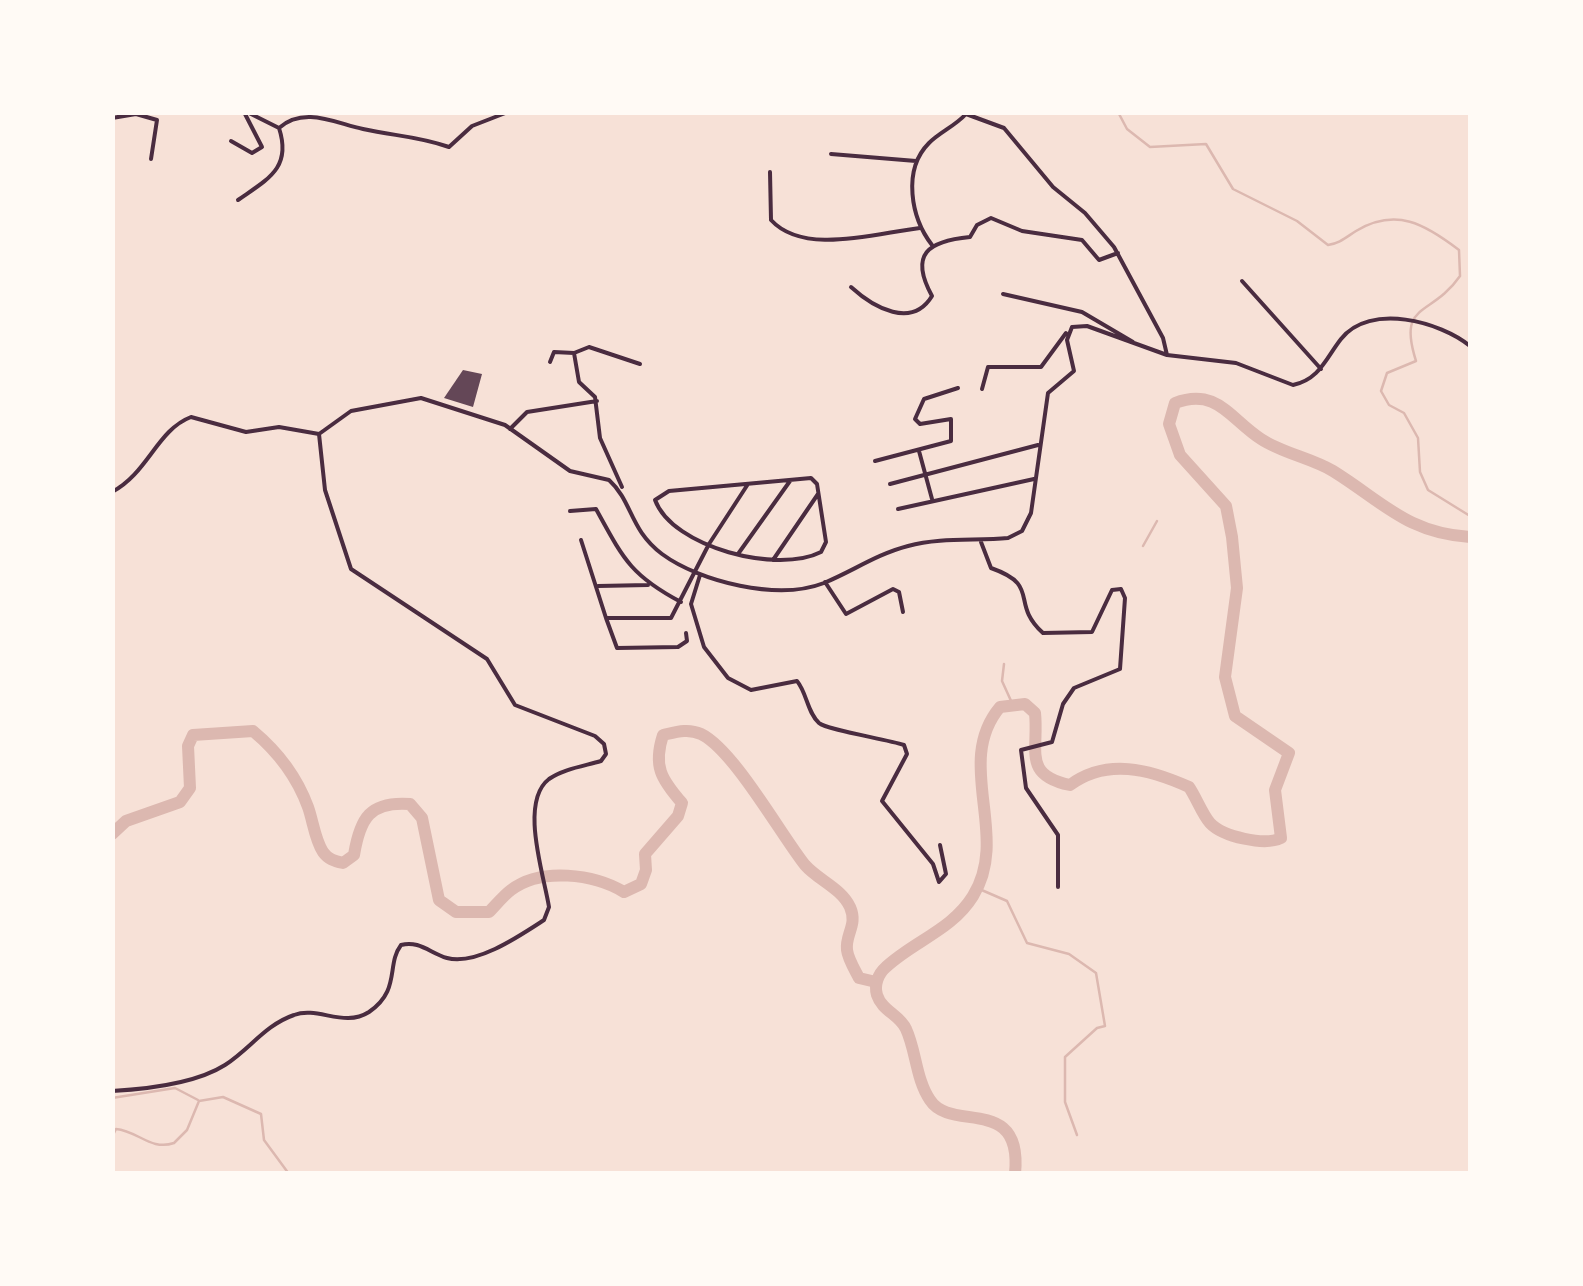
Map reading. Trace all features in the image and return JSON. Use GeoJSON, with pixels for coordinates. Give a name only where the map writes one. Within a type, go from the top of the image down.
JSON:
{"type":"FeatureCollection","features":[{"type":"Feature","properties":{"kind":"street"},"geometry":{"type":"LineString","coordinates":[[151,158],[158,112]]}},
{"type":"Feature","properties":{"kind":"street"},"geometry":{"type":"LineString","coordinates":[[245,112],[280,128]]}},
{"type":"Feature","properties":{"kind":"street"},"geometry":{"type":"LineString","coordinates":[[231,141],[252,153],[262,147],[245,112]]}},
{"type":"Feature","properties":{"kind":"street"},"geometry":{"type":"LineString","coordinates":[[280,128],[295,118],[333,120],[368,130],[416,135],[449,146],[472,126],[508,112]]}},
{"type":"Feature","properties":{"kind":"street"},"geometry":{"type":"LineString","coordinates":[[932,246],[920,228],[913,206],[916,160],[927,144],[966,113],[1004,128],[1052,186],[1085,213],[1118,252],[1162,338],[1166,355]]}},
{"type":"Feature","properties":{"kind":"street"},"geometry":{"type":"LineString","coordinates":[[112,118],[136,114],[157,120]]}},
{"type":"Feature","properties":{"kind":"street"},"geometry":{"type":"LineString","coordinates":[[238,200],[284,160],[280,128]]}},
{"type":"Feature","properties":{"kind":"street"},"geometry":{"type":"LineString","coordinates":[[831,154],[916,160]]}},
{"type":"Feature","properties":{"kind":"street"},"geometry":{"type":"LineString","coordinates":[[770,172],[771,220],[796,238],[834,239],[920,228]]}},
{"type":"Feature","properties":{"kind":"street"},"geometry":{"type":"LineString","coordinates":[[932,246],[970,238],[977,225],[991,218],[1022,231],[1082,240],[1099,260],[1118,252]]}},
{"type":"Feature","properties":{"kind":"street"},"geometry":{"type":"LineString","coordinates":[[851,287],[872,306],[908,315],[918,313],[932,296],[920,271],[932,246]]}},
{"type":"Feature","properties":{"kind":"street"},"geometry":{"type":"LineString","coordinates":[[1242,281],[1321,370]]}},
{"type":"Feature","properties":{"kind":"street"},"geometry":{"type":"LineString","coordinates":[[1003,294],[1082,312],[1134,344]]}},
{"type":"Feature","properties":{"kind":"street"},"geometry":{"type":"LineString","coordinates":[[982,389],[988,367],[1041,367],[1052,346],[1080,324],[1166,355],[1236,363],[1292,385],[1321,370],[1350,330],[1404,320],[1456,335],[1470,346]]}},
{"type":"Feature","properties":{"kind":"street"},"geometry":{"type":"LineString","coordinates":[[112,492],[138,476],[183,420],[200,417],[230,429],[279,427],[319,434],[351,410],[408,397],[438,401],[510,429],[570,471],[609,480],[638,533],[698,574],[768,587],[825,582],[868,559],[908,546],[980,540],[1022,531],[1031,514],[1048,393],[1074,371],[1067,332]]}},
{"type":"Feature","properties":{"kind":"street"},"geometry":{"type":"LineString","coordinates":[[550,362],[554,352],[574,352],[584,346],[640,364]]}},
{"type":"Feature","properties":{"kind":"street"},"geometry":{"type":"LineString","coordinates":[[574,352],[579,382],[597,401],[600,438],[622,487]]}},
{"type":"Feature","properties":{"kind":"street"},"geometry":{"type":"LineString","coordinates":[[875,460],[919,451],[952,438],[951,419],[916,422],[922,402],[958,388]]}},
{"type":"Feature","properties":{"kind":"street"},"geometry":{"type":"LineString","coordinates":[[510,429],[526,412],[597,401]]}},
{"type":"Feature","properties":{"kind":"street"},"geometry":{"type":"LineString","coordinates":[[112,1091],[163,1086],[223,1067],[264,1030],[298,1013],[361,1016],[391,986],[401,945],[418,944],[450,959],[466,960],[544,920],[549,912],[547,890],[534,826],[539,793],[558,774],[601,761],[606,754],[604,744],[515,705],[488,659],[350,568],[328,499],[319,434]]}},
{"type":"Feature","properties":{"kind":"street"},"geometry":{"type":"LineString","coordinates":[[890,484],[1038,445]]}},
{"type":"Feature","properties":{"kind":"street"},"geometry":{"type":"LineString","coordinates":[[919,451],[932,499]]}},
{"type":"Feature","properties":{"kind":"street"},"geometry":{"type":"LineString","coordinates":[[812,478],[818,494],[824,547],[813,556],[774,560],[709,544],[672,523],[658,506],[656,496],[748,484],[790,481],[812,478]]}},
{"type":"Feature","properties":{"kind":"street"},"geometry":{"type":"LineString","coordinates":[[898,509],[1034,479]]}},
{"type":"Feature","properties":{"kind":"street"},"geometry":{"type":"LineString","coordinates":[[738,554],[790,481]]}},
{"type":"Feature","properties":{"kind":"street"},"geometry":{"type":"LineString","coordinates":[[748,484],[709,544],[698,574],[692,604],[704,646],[728,678],[751,690],[797,680],[816,721],[824,726],[871,733],[904,745],[907,754],[883,793],[884,806],[933,864],[939,882],[946,877],[940,845]]}},
{"type":"Feature","properties":{"kind":"street"},"geometry":{"type":"LineString","coordinates":[[774,560],[818,494]]}},
{"type":"Feature","properties":{"kind":"street"},"geometry":{"type":"LineString","coordinates":[[570,511],[596,510],[622,560],[648,585],[681,602]]}},
{"type":"Feature","properties":{"kind":"street"},"geometry":{"type":"LineString","coordinates":[[581,540],[617,648],[678,648],[686,640],[686,633]]}},
{"type":"Feature","properties":{"kind":"street"},"geometry":{"type":"LineString","coordinates":[[980,540],[991,568],[1012,574],[1018,581],[1029,617],[1043,633],[1092,632],[1112,590],[1122,590],[1126,598],[1123,664],[1114,673],[1074,688],[1063,704],[1056,737],[1043,746],[1021,750],[1021,768],[1031,798],[1058,835],[1058,888]]}},
{"type":"Feature","properties":{"kind":"street"},"geometry":{"type":"LineString","coordinates":[[606,618],[671,618],[698,574]]}},
{"type":"Feature","properties":{"kind":"street"},"geometry":{"type":"LineString","coordinates":[[825,582],[846,614],[894,588],[899,592],[903,612]]}},
{"type":"Feature","properties":{"kind":"street"},"geometry":{"type":"LineString","coordinates":[[596,586],[648,585]]}},
{"type":"Feature","properties":{"kind":"building"},"geometry":{"type":"Polygon","coordinates":[[[463,370],[482,374],[473,407],[444,398],[463,370]]]}},
{"type":"Feature","properties":{"kind":"waterway"},"geometry":{"type":"LineString","coordinates":[[1118,112],[1127,129],[1150,147],[1206,144],[1233,189],[1297,221],[1328,245],[1371,224],[1397,220],[1422,226],[1459,250],[1460,276],[1414,319],[1411,342],[1416,361],[1387,373],[1381,391],[1389,405],[1404,413],[1418,438],[1420,472],[1428,490],[1470,516]]}},
{"type":"Feature","properties":{"kind":"waterway"},"geometry":{"type":"LineString","coordinates":[[1015,1174],[1015,1149],[1008,1133],[983,1119],[940,1109],[930,1100],[906,1029],[879,1000],[876,987],[886,967],[944,927],[973,896],[983,873],[987,849],[981,752],[987,729],[1000,707],[1025,704],[1035,713],[1036,759],[1045,775],[1055,781],[1070,785],[1099,771],[1144,771],[1189,787],[1207,819],[1224,832],[1255,840],[1281,838],[1275,790],[1289,753],[1235,716],[1225,677],[1237,588],[1232,537],[1226,506],[1180,455],[1169,424],[1175,403],[1189,399],[1212,402],[1261,439],[1333,471],[1412,523],[1470,537]]}},
{"type":"Feature","properties":{"kind":"waterway"},"geometry":{"type":"LineString","coordinates":[[1143,546],[1157,521]]}},
{"type":"Feature","properties":{"kind":"waterway"},"geometry":{"type":"LineString","coordinates":[[1004,664],[1002,681],[1012,703]]}},
{"type":"Feature","properties":{"kind":"waterway"},"geometry":{"type":"LineString","coordinates":[[112,834],[126,821],[180,802],[190,788],[188,746],[193,735],[253,731],[292,775],[308,807],[320,847],[334,860],[343,863],[354,855],[369,814],[385,806],[410,804],[422,818],[439,900],[456,912],[489,912],[523,883],[552,876],[583,877],[624,892],[641,884],[646,870],[645,854],[678,816],[682,803],[661,772],[663,735],[691,731],[714,743],[728,757],[805,865],[846,900],[853,919],[847,944],[849,957],[859,978],[876,982]]}},
{"type":"Feature","properties":{"kind":"waterway"},"geometry":{"type":"LineString","coordinates":[[977,888],[1007,901],[1027,943],[1069,954],[1096,973],[1105,1026],[1097,1028],[1065,1057],[1065,1102],[1077,1135]]}},
{"type":"Feature","properties":{"kind":"waterway"},"geometry":{"type":"LineString","coordinates":[[112,1098],[175,1088],[198,1100]]}},
{"type":"Feature","properties":{"kind":"waterway"},"geometry":{"type":"LineString","coordinates":[[112,1137],[116,1129],[151,1143],[174,1143],[187,1130],[199,1101],[223,1097],[261,1114],[264,1140],[289,1174]]}}]}
